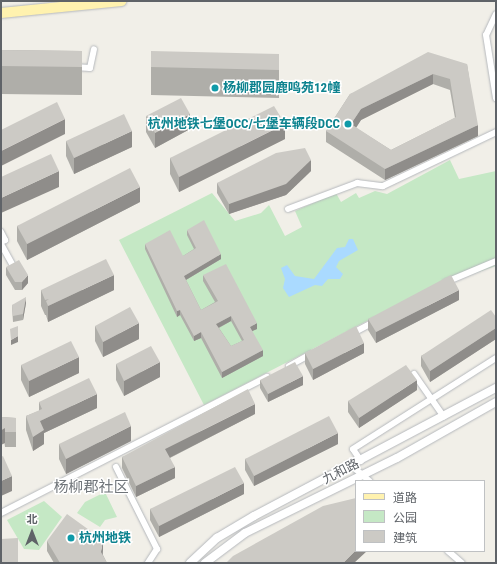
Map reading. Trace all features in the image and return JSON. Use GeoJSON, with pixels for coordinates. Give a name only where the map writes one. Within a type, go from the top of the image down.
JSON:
{"type":"FeatureCollection","features":[{"type":"Feature","properties":{"kind":"main road"},"geometry":{"type":"LineString","coordinates":[[1,13],[120,1]]}},
{"type":"Feature","properties":{"kind":"street"},"geometry":{"type":"LineString","coordinates":[[496,14],[486,36],[496,98]]}},
{"type":"Feature","properties":{"kind":"street"},"geometry":{"type":"LineString","coordinates":[[68,67],[90,68],[94,49]]}},
{"type":"Feature","properties":{"kind":"street"},"geometry":{"type":"LineString","coordinates":[[288,209],[357,183],[383,186],[496,132]]}},
{"type":"Feature","properties":{"kind":"street"},"geometry":{"type":"LineString","coordinates":[[1,232],[5,240],[1,243],[12,264]]}},
{"type":"Feature","properties":{"kind":"street"},"geometry":{"type":"LineString","coordinates":[[439,286],[496,261]]}},
{"type":"Feature","properties":{"kind":"street"},"geometry":{"type":"LineString","coordinates":[[347,336],[380,319]]}},
{"type":"Feature","properties":{"kind":"street"},"geometry":{"type":"LineString","coordinates":[[1,513],[320,350]]}},
{"type":"Feature","properties":{"kind":"street"},"geometry":{"type":"LineString","coordinates":[[361,461],[353,449],[496,358]]}},
{"type":"Feature","properties":{"kind":"street"},"geometry":{"type":"LineString","coordinates":[[414,374],[433,399],[444,417]]}},
{"type":"Feature","properties":{"kind":"street","name":"九和路"},"geometry":{"type":"LineString","coordinates":[[190,563],[217,538],[496,388]]}},
{"type":"Feature","properties":{"kind":"street","name":"九和路"},"geometry":{"type":"LineString","coordinates":[[205,563],[245,533],[362,475],[496,402]]}},
{"type":"Feature","properties":{"kind":"street"},"geometry":{"type":"LineString","coordinates":[[352,466],[368,480]]}},
{"type":"Feature","properties":{"kind":"street"},"geometry":{"type":"LineString","coordinates":[[116,467],[157,550],[148,563]]}},
{"type":"Feature","properties":{"kind":"street"},"geometry":{"type":"LineString","coordinates":[[449,552],[462,563]]}},
{"type":"Feature","properties":{"kind":"green space"},"geometry":{"type":"Polygon","coordinates":[[[450,160],[459,179],[496,171],[496,266],[429,289],[204,405],[119,240],[212,193],[235,221],[261,213],[269,205],[285,236],[302,227],[295,211],[336,193],[341,202],[356,193],[359,198],[375,191],[387,194],[450,160]]]}},
{"type":"Feature","properties":{"kind":"green space"},"geometry":{"type":"Polygon","coordinates":[[[105,492],[117,517],[105,520],[100,527],[77,513],[85,502],[105,492]]]}},
{"type":"Feature","properties":{"kind":"green space"},"geometry":{"type":"Polygon","coordinates":[[[44,501],[62,517],[39,550],[24,549],[7,520],[44,501]]]}},
{"type":"Feature","properties":{"kind":"water"},"geometry":{"type":"Polygon","coordinates":[[[349,239],[353,239],[358,250],[339,261],[336,267],[343,274],[340,279],[328,279],[322,286],[315,285],[289,297],[283,288],[285,279],[281,268],[287,265],[295,276],[314,279],[337,248],[345,247],[349,239]]]}},
{"type":"Feature","properties":{"kind":"building"},"geometry":{"type":"Polygon","coordinates":[[[1,50],[82,51],[82,67],[1,66],[1,50]]]}},
{"type":"Feature","properties":{"kind":"building"},"geometry":{"type":"Polygon","coordinates":[[[151,51],[279,54],[279,70],[151,67],[151,51]]]}},
{"type":"Feature","properties":{"kind":"building"},"geometry":{"type":"Polygon","coordinates":[[[428,52],[467,64],[478,125],[385,169],[326,131],[350,94],[428,52]],[[433,74],[361,109],[351,124],[391,150],[456,117],[450,79],[433,74]]]}},
{"type":"Feature","properties":{"kind":"building"},"geometry":{"type":"Polygon","coordinates":[[[181,98],[190,114],[155,133],[146,116],[181,98]]]}},
{"type":"Feature","properties":{"kind":"building"},"geometry":{"type":"Polygon","coordinates":[[[57,102],[65,119],[1,151],[1,130],[57,102]]]}},
{"type":"Feature","properties":{"kind":"building"},"geometry":{"type":"Polygon","coordinates":[[[274,106],[285,124],[179,177],[170,158],[274,106]]]}},
{"type":"Feature","properties":{"kind":"building"},"geometry":{"type":"Polygon","coordinates":[[[124,114],[132,131],[74,158],[66,141],[124,114]]]}},
{"type":"Feature","properties":{"kind":"building"},"geometry":{"type":"Polygon","coordinates":[[[305,148],[311,160],[286,184],[229,204],[217,183],[276,153],[305,148]]]}},
{"type":"Feature","properties":{"kind":"building"},"geometry":{"type":"Polygon","coordinates":[[[51,154],[59,171],[1,198],[1,177],[51,154]]]}},
{"type":"Feature","properties":{"kind":"building"},"geometry":{"type":"Polygon","coordinates":[[[130,168],[140,187],[27,244],[17,226],[130,168]]]}},
{"type":"Feature","properties":{"kind":"building"},"geometry":{"type":"Polygon","coordinates":[[[204,220],[221,254],[184,276],[201,310],[218,301],[203,275],[226,264],[257,323],[250,327],[263,350],[222,372],[201,332],[194,336],[180,310],[177,311],[145,244],[170,230],[183,256],[196,248],[187,230],[204,220]],[[231,316],[216,324],[231,346],[244,340],[231,316]]]}},
{"type":"Feature","properties":{"kind":"building"},"geometry":{"type":"Polygon","coordinates":[[[106,259],[114,275],[48,306],[46,301],[49,299],[45,300],[41,290],[106,259]]]}},
{"type":"Feature","properties":{"kind":"building"},"geometry":{"type":"Polygon","coordinates":[[[19,260],[28,275],[22,282],[15,282],[6,267],[19,260]]]}},
{"type":"Feature","properties":{"kind":"building"},"geometry":{"type":"Polygon","coordinates":[[[451,275],[459,290],[376,332],[368,319],[451,275]]]}},
{"type":"Feature","properties":{"kind":"building"},"geometry":{"type":"Polygon","coordinates":[[[26,297],[23,314],[13,316],[12,305],[26,297]]]}},
{"type":"Feature","properties":{"kind":"building"},"geometry":{"type":"Polygon","coordinates":[[[130,307],[139,323],[103,342],[95,326],[130,307]]]}},
{"type":"Feature","properties":{"kind":"building"},"geometry":{"type":"Polygon","coordinates":[[[491,310],[496,317],[496,328],[430,371],[421,356],[491,310]]]}},
{"type":"Feature","properties":{"kind":"building"},"geometry":{"type":"Polygon","coordinates":[[[18,326],[18,336],[11,340],[10,329],[18,326]]]}},
{"type":"Feature","properties":{"kind":"building"},"geometry":{"type":"Polygon","coordinates":[[[356,326],[364,343],[313,369],[305,353],[356,326]]]}},
{"type":"Feature","properties":{"kind":"building"},"geometry":{"type":"Polygon","coordinates":[[[71,341],[79,357],[29,381],[21,365],[71,341]]]}},
{"type":"Feature","properties":{"kind":"building"},"geometry":{"type":"Polygon","coordinates":[[[151,346],[160,362],[124,381],[116,364],[151,346]]]}},
{"type":"Feature","properties":{"kind":"building"},"geometry":{"type":"Polygon","coordinates":[[[295,362],[303,376],[268,394],[260,380],[295,362]]]}},
{"type":"Feature","properties":{"kind":"building"},"geometry":{"type":"Polygon","coordinates":[[[406,365],[417,380],[359,418],[348,401],[406,365]]]}},
{"type":"Feature","properties":{"kind":"building"},"geometry":{"type":"Polygon","coordinates":[[[89,378],[97,394],[40,421],[44,430],[33,437],[26,416],[42,409],[39,402],[89,378]]]}},
{"type":"Feature","properties":{"kind":"building"},"geometry":{"type":"Polygon","coordinates":[[[248,389],[255,404],[165,449],[175,467],[136,486],[122,457],[248,389]]]}},
{"type":"Feature","properties":{"kind":"building"},"geometry":{"type":"Polygon","coordinates":[[[125,412],[131,426],[66,459],[59,444],[125,412]]]}},
{"type":"Feature","properties":{"kind":"building"},"geometry":{"type":"Polygon","coordinates":[[[329,416],[338,433],[254,476],[245,459],[329,416]]]}},
{"type":"Feature","properties":{"kind":"building"},"geometry":{"type":"Polygon","coordinates":[[[1,417],[16,418],[16,432],[5,432],[5,428],[1,430],[1,417]]]}},
{"type":"Feature","properties":{"kind":"building"},"geometry":{"type":"Polygon","coordinates":[[[3,456],[12,476],[1,481],[1,457],[3,456]]]}},
{"type":"Feature","properties":{"kind":"building"},"geometry":{"type":"Polygon","coordinates":[[[235,467],[244,483],[159,526],[150,509],[235,467]]]}},
{"type":"Feature","properties":{"kind":"building"},"geometry":{"type":"Polygon","coordinates":[[[355,498],[355,551],[343,563],[226,563],[233,556],[323,506],[355,498]]]}},
{"type":"Feature","properties":{"kind":"building","name":"杭州地铁"},"geometry":{"type":"Polygon","coordinates":[[[67,514],[103,540],[101,552],[107,563],[60,563],[47,541],[67,514]]]}},
{"type":"Feature","properties":{"kind":"building"},"geometry":{"type":"Polygon","coordinates":[[[18,538],[18,563],[1,563],[1,539],[18,538]]]}},
{"type":"Feature","properties":{"kind":"place","name":"杨柳郡园鹿鸣苑12幢"},"geometry":{"type":"Point","coordinates":[215,88]}},
{"type":"Feature","properties":{"kind":"place","name":"杭州地铁七堡OCC/七堡车辆段DCC"},"geometry":{"type":"Point","coordinates":[348,124]}},
{"type":"Feature","properties":{"kind":"place","name":"杭州地铁"},"geometry":{"type":"Point","coordinates":[71,538]}},
{"type":"Feature","properties":{"kind":"district","name":"杨柳郡社区"},"geometry":{"type":"Point","coordinates":[91,488]}}]}
